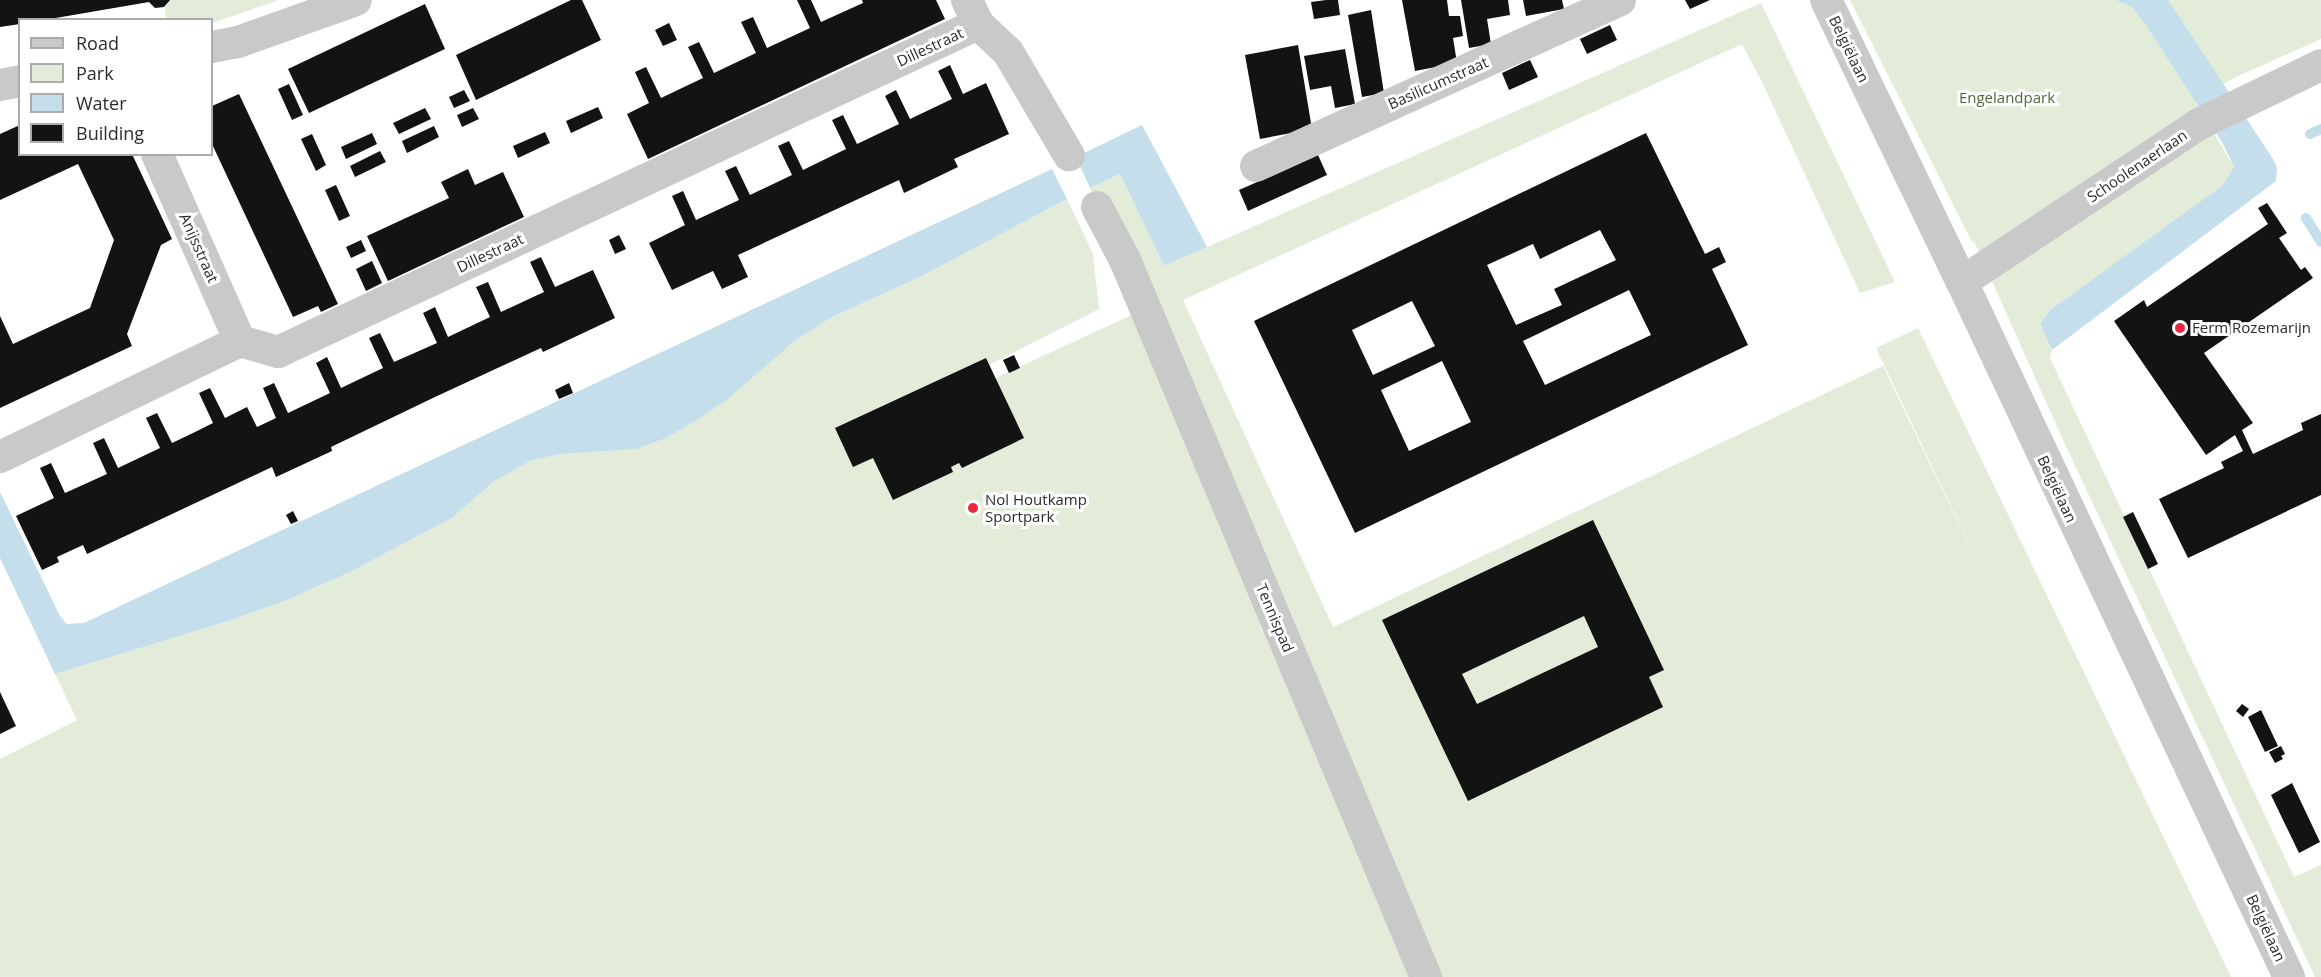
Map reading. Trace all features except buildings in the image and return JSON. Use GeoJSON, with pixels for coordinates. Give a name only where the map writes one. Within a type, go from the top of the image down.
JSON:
{"type":"FeatureCollection","features":[{"type":"Feature","properties":{"kind":"street"},"geometry":{"type":"LineString","coordinates":[[213,46],[238,42],[356,0]]}},
{"type":"Feature","properties":{"kind":"street","name":"Basilicumstraat"},"geometry":{"type":"LineString","coordinates":[[1256,166],[1620,0]]}},
{"type":"Feature","properties":{"kind":"street","name":"Belgiëlaan"},"geometry":{"type":"LineString","coordinates":[[1826,0],[1962,282],[2051,477],[2289,977]]}},
{"type":"Feature","properties":{"kind":"street"},"geometry":{"type":"LineString","coordinates":[[972,12],[1008,52],[1069,155]]}},
{"type":"Feature","properties":{"kind":"street","name":"Dillestraat"},"geometry":{"type":"LineString","coordinates":[[240,341],[278,352],[972,12]]}},
{"type":"Feature","properties":{"kind":"street","name":"Schoolenaerlaan"},"geometry":{"type":"LineString","coordinates":[[1962,282],[2197,125],[2321,65]]}},
{"type":"Feature","properties":{"kind":"street"},"geometry":{"type":"LineString","coordinates":[[0,85],[18,81]]}},
{"type":"Feature","properties":{"kind":"street","name":"Anijsstraat"},"geometry":{"type":"LineString","coordinates":[[158,156],[240,341]]}},
{"type":"Feature","properties":{"kind":"street","name":"Tennispad"},"geometry":{"type":"LineString","coordinates":[[1097,207],[1125,260],[1426,977]]}},
{"type":"Feature","properties":{"kind":"street"},"geometry":{"type":"LineString","coordinates":[[0,457],[240,341]]}},
{"type":"Feature","properties":{"kind":"green space"},"geometry":{"type":"Polygon","coordinates":[[[164,0],[279,0],[213,23],[213,18],[166,18],[164,0]]]}},
{"type":"Feature","properties":{"kind":"green space","name":"Engelandpark"},"geometry":{"type":"Polygon","coordinates":[[[1850,0],[2321,0],[2321,39],[2232,79],[2195,101],[2234,167],[2223,185],[2050,310],[2040,324],[2052,350],[2050,358],[2294,877],[2321,865],[2321,977],[2315,977],[2064,442],[1974,241],[1972,242],[1850,0]]]}},
{"type":"Feature","properties":{"kind":"green space","name":"Nol Houtkamp Sportpark"},"geometry":{"type":"Polygon","coordinates":[[[1761,3],[1895,282],[1860,293],[1763,84],[1742,44],[1183,300],[1333,627],[1883,366],[2002,614],[1876,348],[1918,328],[2231,977],[0,977],[0,759],[77,720],[55,674],[222,623],[285,601],[350,572],[452,518],[493,482],[532,460],[561,454],[637,449],[666,438],[699,419],[792,343],[832,317],[920,277],[1067,199],[1093,254],[1099,309],[979,370],[846,447],[1138,312],[1133,279],[1090,188],[1120,174],[1164,266],[1761,3]]]}},
{"type":"Feature","properties":{"kind":"water"},"geometry":{"type":"Polygon","coordinates":[[[2116,0],[2168,0],[2273,159],[2277,168],[2276,181],[2052,350],[2040,324],[2050,310],[2223,185],[2234,167],[2223,144],[2144,22],[2131,6],[2116,0]]]}},
{"type":"Feature","properties":{"kind":"water"},"geometry":{"type":"Polygon","coordinates":[[[1142,125],[1207,247],[1164,266],[1120,174],[1090,188],[1076,157],[1142,125]]]}},
{"type":"Feature","properties":{"kind":"water"},"geometry":{"type":"Polygon","coordinates":[[[1052,169],[1067,199],[920,277],[832,317],[792,343],[730,397],[699,419],[666,438],[637,449],[561,454],[532,460],[493,482],[452,518],[350,572],[285,601],[222,623],[55,674],[0,558],[0,492],[60,616],[67,624],[84,623],[1052,169]]]}},
{"type":"Feature","properties":{"kind":"waterway"},"geometry":{"type":"LineString","coordinates":[[2310,134],[2321,129]]}},
{"type":"Feature","properties":{"kind":"waterway"},"geometry":{"type":"LineString","coordinates":[[2306,218],[2321,242]]}},
{"type":"Feature","properties":{"kind":"place","name":"Ferm Rozemarijn"},"geometry":{"type":"Point","coordinates":[2180,328]}},
{"type":"Feature","properties":{"kind":"place","name":"Nol Houtkamp Sportpark"},"geometry":{"type":"Point","coordinates":[973,508]}}]}
